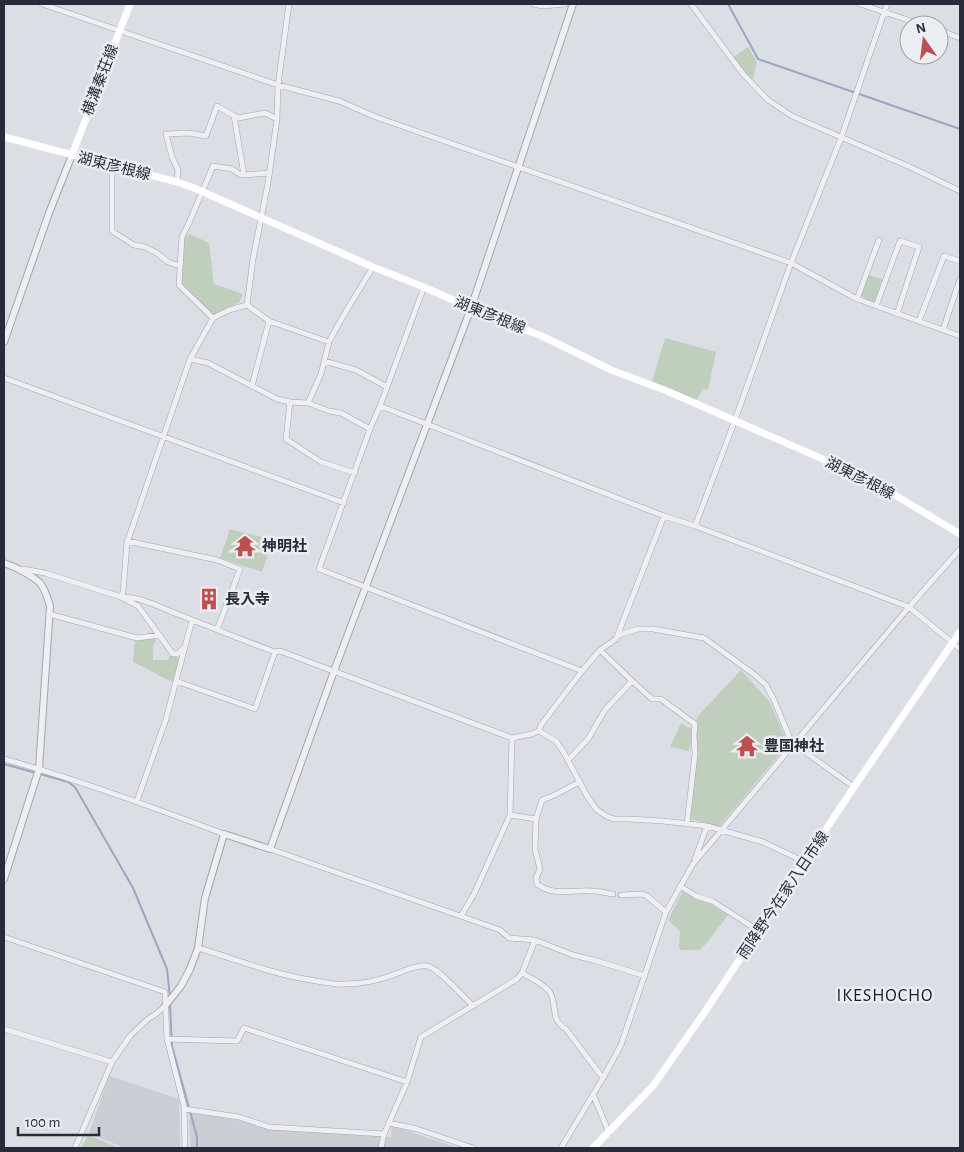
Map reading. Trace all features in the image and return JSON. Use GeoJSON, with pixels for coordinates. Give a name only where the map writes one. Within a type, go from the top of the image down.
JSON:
{"type":"FeatureCollection","features":[{"type":"Feature","properties":{"kind":"main road","name":"横溝秦荘線"},"geometry":{"type":"LineString","coordinates":[[72,155],[130,4]]}},
{"type":"Feature","properties":{"kind":"main road","name":"湖東彦根線"},"geometry":{"type":"LineString","coordinates":[[4,137],[177,182],[203,192],[372,267],[544,337],[611,370],[735,420],[868,480],[960,534]]}},
{"type":"Feature","properties":{"kind":"main road","name":"雨降野今在家八日市線"},"geometry":{"type":"LineString","coordinates":[[593,1148],[653,1086],[960,632]]}},
{"type":"Feature","properties":{"kind":"street"},"geometry":{"type":"LineString","coordinates":[[42,4],[278,85],[339,101],[376,117],[791,263],[857,299],[960,336]]}},
{"type":"Feature","properties":{"kind":"street"},"geometry":{"type":"LineString","coordinates":[[247,305],[269,173],[278,85],[290,4]]}},
{"type":"Feature","properties":{"kind":"street"},"geometry":{"type":"LineString","coordinates":[[533,4],[543,6],[565,4]]}},
{"type":"Feature","properties":{"kind":"street"},"geometry":{"type":"LineString","coordinates":[[270,849],[334,671],[471,308],[573,4]]}},
{"type":"Feature","properties":{"kind":"street"},"geometry":{"type":"LineString","coordinates":[[691,4],[743,74],[768,100],[792,116],[910,167],[960,192]]}},
{"type":"Feature","properties":{"kind":"street"},"geometry":{"type":"LineString","coordinates":[[860,4],[899,17]]}},
{"type":"Feature","properties":{"kind":"street"},"geometry":{"type":"LineString","coordinates":[[695,526],[791,263],[841,138],[887,4]]}},
{"type":"Feature","properties":{"kind":"street"},"geometry":{"type":"LineString","coordinates":[[177,182],[178,170],[172,157],[166,134],[189,133],[206,136],[217,106],[238,118],[264,113],[276,119]]}},
{"type":"Feature","properties":{"kind":"street"},"geometry":{"type":"LineString","coordinates":[[234,116],[244,175]]}},
{"type":"Feature","properties":{"kind":"street"},"geometry":{"type":"LineString","coordinates":[[4,342],[49,213],[72,155]]}},
{"type":"Feature","properties":{"kind":"street"},"geometry":{"type":"LineString","coordinates":[[112,166],[112,231],[134,245],[145,247],[157,253],[168,262],[180,266]]}},
{"type":"Feature","properties":{"kind":"street"},"geometry":{"type":"LineString","coordinates":[[213,318],[179,285],[182,237],[213,166],[232,169],[241,175],[269,173]]}},
{"type":"Feature","properties":{"kind":"street"},"geometry":{"type":"LineString","coordinates":[[857,299],[878,240]]}},
{"type":"Feature","properties":{"kind":"street"},"geometry":{"type":"LineString","coordinates":[[876,306],[900,241],[919,247],[897,314]]}},
{"type":"Feature","properties":{"kind":"street"},"geometry":{"type":"LineString","coordinates":[[919,322],[944,256],[960,262]]}},
{"type":"Feature","properties":{"kind":"street"},"geometry":{"type":"LineString","coordinates":[[308,403],[321,374],[329,342],[372,267]]}},
{"type":"Feature","properties":{"kind":"street"},"geometry":{"type":"LineString","coordinates":[[943,330],[960,278]]}},
{"type":"Feature","properties":{"kind":"street"},"geometry":{"type":"LineString","coordinates":[[424,288],[319,569],[582,671]]}},
{"type":"Feature","properties":{"kind":"street"},"geometry":{"type":"LineString","coordinates":[[120,597],[123,592],[127,541],[190,359],[213,318],[229,310],[247,305]]}},
{"type":"Feature","properties":{"kind":"street"},"geometry":{"type":"LineString","coordinates":[[247,305],[269,321],[329,342]]}},
{"type":"Feature","properties":{"kind":"street"},"geometry":{"type":"LineString","coordinates":[[252,386],[269,321]]}},
{"type":"Feature","properties":{"kind":"street"},"geometry":{"type":"LineString","coordinates":[[190,359],[208,363],[277,399],[308,403],[341,414],[370,429]]}},
{"type":"Feature","properties":{"kind":"street"},"geometry":{"type":"LineString","coordinates":[[324,361],[356,370],[387,387]]}},
{"type":"Feature","properties":{"kind":"street"},"geometry":{"type":"LineString","coordinates":[[4,378],[344,503]]}},
{"type":"Feature","properties":{"kind":"street"},"geometry":{"type":"LineString","coordinates":[[290,402],[286,439],[321,462],[355,473]]}},
{"type":"Feature","properties":{"kind":"street"},"geometry":{"type":"LineString","coordinates":[[380,406],[664,516],[909,607],[960,649]]}},
{"type":"Feature","properties":{"kind":"street"},"geometry":{"type":"LineString","coordinates":[[120,597],[130,597],[512,738],[539,731],[541,725],[582,671],[600,650],[616,639],[664,516]]}},
{"type":"Feature","properties":{"kind":"street"},"geometry":{"type":"LineString","coordinates":[[127,541],[217,560],[240,569],[217,630]]}},
{"type":"Feature","properties":{"kind":"street"},"geometry":{"type":"LineString","coordinates":[[561,1148],[621,1045],[666,912],[693,864],[960,549]]}},
{"type":"Feature","properties":{"kind":"street"},"geometry":{"type":"LineString","coordinates":[[4,563],[20,569],[45,573],[120,597],[138,606],[173,654],[178,654],[184,648]]}},
{"type":"Feature","properties":{"kind":"street"},"geometry":{"type":"LineString","coordinates":[[4,879],[39,769],[50,606],[40,583],[20,569]]}},
{"type":"Feature","properties":{"kind":"street"},"geometry":{"type":"LineString","coordinates":[[49,614],[137,638],[160,636]]}},
{"type":"Feature","properties":{"kind":"street"},"geometry":{"type":"LineString","coordinates":[[137,801],[166,719],[192,620]]}},
{"type":"Feature","properties":{"kind":"street"},"geometry":{"type":"LineString","coordinates":[[618,635],[638,629],[653,629],[704,638],[766,685],[794,744],[854,788]]}},
{"type":"Feature","properties":{"kind":"street"},"geometry":{"type":"LineString","coordinates":[[600,650],[652,699],[661,699],[695,724],[695,754],[687,824]]}},
{"type":"Feature","properties":{"kind":"street"},"geometry":{"type":"LineString","coordinates":[[176,682],[255,710],[275,652]]}},
{"type":"Feature","properties":{"kind":"street"},"geometry":{"type":"LineString","coordinates":[[568,760],[588,739],[605,710],[632,681]]}},
{"type":"Feature","properties":{"kind":"street"},"geometry":{"type":"LineString","coordinates":[[539,731],[556,741],[564,751],[596,810],[606,816],[614,819],[707,826],[763,842],[805,862]]}},
{"type":"Feature","properties":{"kind":"street"},"geometry":{"type":"LineString","coordinates":[[461,916],[474,894],[510,815],[512,738]]}},
{"type":"Feature","properties":{"kind":"street"},"geometry":{"type":"LineString","coordinates":[[4,759],[137,801],[224,834],[500,930],[509,938],[535,940],[573,955],[645,976]]}},
{"type":"Feature","properties":{"kind":"street"},"geometry":{"type":"LineString","coordinates":[[580,782],[554,796],[542,800],[536,819],[535,849],[540,869],[536,878],[537,884],[556,892],[592,891],[613,894]]}},
{"type":"Feature","properties":{"kind":"street"},"geometry":{"type":"LineString","coordinates":[[510,815],[536,819]]}},
{"type":"Feature","properties":{"kind":"street"},"geometry":{"type":"LineString","coordinates":[[693,864],[707,826]]}},
{"type":"Feature","properties":{"kind":"street"},"geometry":{"type":"LineString","coordinates":[[75,1148],[112,1062],[130,1036],[148,1018],[165,1006],[181,986],[190,969],[198,948],[205,898],[224,834]]}},
{"type":"Feature","properties":{"kind":"street"},"geometry":{"type":"LineString","coordinates":[[680,886],[696,896],[712,901],[759,931]]}},
{"type":"Feature","properties":{"kind":"street"},"geometry":{"type":"LineString","coordinates":[[621,895],[642,894],[666,912]]}},
{"type":"Feature","properties":{"kind":"street"},"geometry":{"type":"LineString","coordinates":[[4,937],[165,992],[170,1039],[184,1108],[185,1148]]}},
{"type":"Feature","properties":{"kind":"street"},"geometry":{"type":"LineString","coordinates":[[381,1148],[384,1134],[407,1082],[421,1037],[517,979],[522,973],[535,940]]}},
{"type":"Feature","properties":{"kind":"street"},"geometry":{"type":"LineString","coordinates":[[198,948],[268,971],[294,978],[328,983],[362,983],[391,976],[402,971],[428,966],[446,979],[472,1005]]}},
{"type":"Feature","properties":{"kind":"street"},"geometry":{"type":"LineString","coordinates":[[522,973],[539,982],[550,992],[558,1022],[566,1028],[603,1078]]}},
{"type":"Feature","properties":{"kind":"street"},"geometry":{"type":"LineString","coordinates":[[170,1039],[237,1041],[244,1028],[407,1082]]}},
{"type":"Feature","properties":{"kind":"street"},"geometry":{"type":"LineString","coordinates":[[4,1029],[112,1062]]}},
{"type":"Feature","properties":{"kind":"street"},"geometry":{"type":"LineString","coordinates":[[593,1094],[609,1133]]}},
{"type":"Feature","properties":{"kind":"street"},"geometry":{"type":"LineString","coordinates":[[184,1108],[239,1117],[269,1127],[384,1134]]}},
{"type":"Feature","properties":{"kind":"street"},"geometry":{"type":"LineString","coordinates":[[389,1123],[417,1129],[473,1148]]}},
{"type":"Feature","properties":{"kind":"shaded area"},"geometry":{"type":"Polygon","coordinates":[[[109,1076],[179,1099],[180,1148],[124,1148],[89,1133],[109,1076]]]}},
{"type":"Feature","properties":{"kind":"shaded area"},"geometry":{"type":"Polygon","coordinates":[[[192,1111],[255,1124],[257,1127],[391,1137],[392,1126],[459,1148],[191,1148],[189,1122],[192,1111]]]}},
{"type":"Feature","properties":{"kind":"green space"},"geometry":{"type":"Polygon","coordinates":[[[748,47],[757,62],[753,79],[732,58],[748,47]]]}},
{"type":"Feature","properties":{"kind":"green space"},"geometry":{"type":"Polygon","coordinates":[[[190,234],[209,243],[214,284],[243,294],[239,302],[213,316],[181,283],[183,238],[190,234]]]}},
{"type":"Feature","properties":{"kind":"green space"},"geometry":{"type":"Polygon","coordinates":[[[868,275],[882,279],[875,301],[872,302],[861,296],[868,275]]]}},
{"type":"Feature","properties":{"kind":"green space"},"geometry":{"type":"Polygon","coordinates":[[[665,338],[716,352],[708,390],[703,389],[697,400],[652,382],[665,338]]]}},
{"type":"Feature","properties":{"kind":"green space"},"geometry":{"type":"Polygon","coordinates":[[[230,529],[272,540],[262,572],[220,558],[230,529]]]}},
{"type":"Feature","properties":{"kind":"green space"},"geometry":{"type":"Polygon","coordinates":[[[154,638],[156,640],[153,646],[153,660],[168,660],[169,656],[176,656],[180,661],[175,683],[133,662],[135,640],[154,638]]]}},
{"type":"Feature","properties":{"kind":"green space"},"geometry":{"type":"Polygon","coordinates":[[[741,670],[770,702],[788,744],[719,827],[687,818],[697,717],[741,670]]]}},
{"type":"Feature","properties":{"kind":"green space"},"geometry":{"type":"Polygon","coordinates":[[[681,723],[693,730],[689,751],[670,747],[681,723]]]}},
{"type":"Feature","properties":{"kind":"green space"},"geometry":{"type":"Polygon","coordinates":[[[683,891],[707,902],[728,915],[700,950],[681,950],[679,947],[680,931],[668,920],[683,891]]]}},
{"type":"Feature","properties":{"kind":"green space"},"geometry":{"type":"Polygon","coordinates":[[[88,1135],[119,1148],[81,1148],[88,1135]]]}},
{"type":"Feature","properties":{"kind":"waterway"},"geometry":{"type":"LineString","coordinates":[[728,4],[758,59],[960,129]]}},
{"type":"Feature","properties":{"kind":"waterway"},"geometry":{"type":"LineString","coordinates":[[4,764],[36,773]]}},
{"type":"Feature","properties":{"kind":"waterway"},"geometry":{"type":"LineString","coordinates":[[40,774],[68,782],[75,787],[133,888],[167,969],[170,997]]}},
{"type":"Feature","properties":{"kind":"waterway"},"geometry":{"type":"LineString","coordinates":[[170,1004],[172,1046],[197,1137],[197,1148]]}},
{"type":"Feature","properties":{"kind":"place","name":"神明社"},"geometry":{"type":"Point","coordinates":[245,546]}},
{"type":"Feature","properties":{"kind":"place","name":"長入寺"},"geometry":{"type":"Point","coordinates":[209,599]}},
{"type":"Feature","properties":{"kind":"place","name":"豊国神社"},"geometry":{"type":"Point","coordinates":[747,746]}},
{"type":"Feature","properties":{"kind":"district","name":"IKESHOCHO"},"geometry":{"type":"Point","coordinates":[885,995]}}]}
